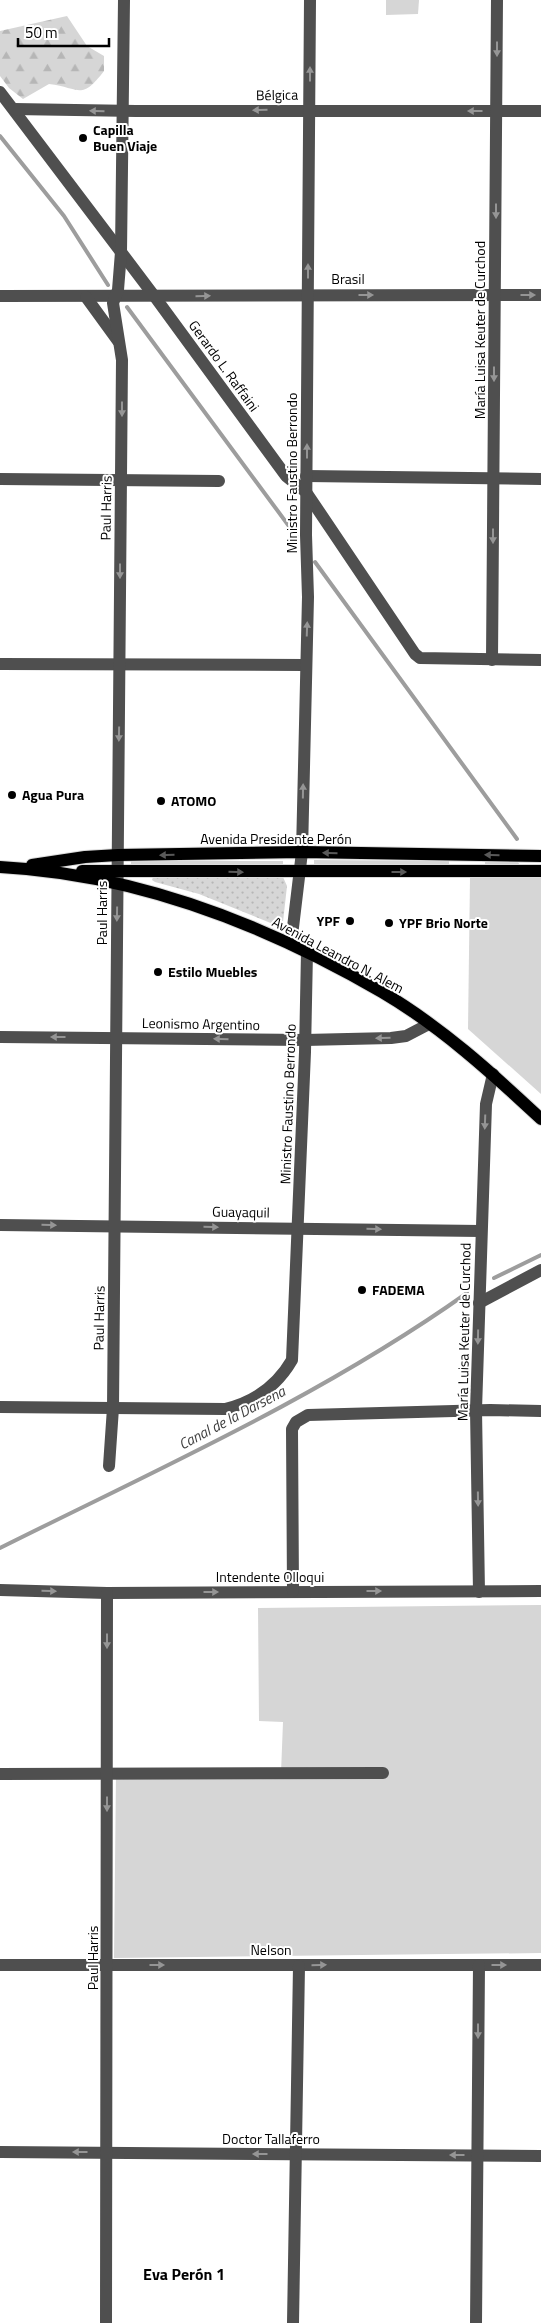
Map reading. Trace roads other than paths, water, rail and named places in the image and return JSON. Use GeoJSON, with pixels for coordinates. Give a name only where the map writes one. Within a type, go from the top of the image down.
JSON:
{"type":"FeatureCollection","features":[{"type":"Feature","properties":{"kind":"main road","name":"Avenida Presidente Perón"},"geometry":{"type":"LineString","coordinates":[[6,868],[85,857],[118,856],[302,852],[541,856]]}},
{"type":"Feature","properties":{"kind":"main road"},"geometry":{"type":"LineString","coordinates":[[470,871],[471,855]]}},
{"type":"Feature","properties":{"kind":"main road","name":"Avenida Presidente Perón"},"geometry":{"type":"LineString","coordinates":[[6,868],[65,874],[118,883]]}},
{"type":"Feature","properties":{"kind":"main road","name":"Avenida Presidente Perón"},"geometry":{"type":"LineString","coordinates":[[65,874],[118,870],[301,872],[541,871]]}},
{"type":"Feature","properties":{"kind":"main road","name":"Avenida Leandro N. Alem"},"geometry":{"type":"LineString","coordinates":[[118,883],[168,896],[245,924],[291,944],[383,992],[429,1024],[493,1074],[541,1120]]}},
{"type":"Feature","properties":{"kind":"street"},"geometry":{"type":"LineString","coordinates":[[121,252],[124,0]]}},
{"type":"Feature","properties":{"kind":"street","name":"Ministro Faustino Berrondo"},"geometry":{"type":"LineString","coordinates":[[291,944],[302,852],[308,597],[306,476],[310,0]]}},
{"type":"Feature","properties":{"kind":"street","name":"María Luisa Keuter de Curchod"},"geometry":{"type":"LineString","coordinates":[[492,660],[497,0]]}},
{"type":"Feature","properties":{"kind":"street","name":"Gerardo L. Raffaini"},"geometry":{"type":"LineString","coordinates":[[0,92],[155,297],[286,476],[306,492],[415,654],[420,658],[492,660]]}},
{"type":"Feature","properties":{"kind":"street","name":"Bélgica"},"geometry":{"type":"LineString","coordinates":[[14,109],[123,111],[541,110]]}},
{"type":"Feature","properties":{"kind":"street","name":"Paul Harris"},"geometry":{"type":"LineString","coordinates":[[109,1466],[113,1408],[122,360],[113,303],[118,290],[121,252]]}},
{"type":"Feature","properties":{"kind":"street","name":"Brasil"},"geometry":{"type":"LineString","coordinates":[[80,296],[155,297],[308,294],[541,295]]}},
{"type":"Feature","properties":{"kind":"street"},"geometry":{"type":"LineString","coordinates":[[0,296],[80,296],[121,345]]}},
{"type":"Feature","properties":{"kind":"street"},"geometry":{"type":"LineString","coordinates":[[306,476],[541,479]]}},
{"type":"Feature","properties":{"kind":"street"},"geometry":{"type":"LineString","coordinates":[[0,478],[219,482]]}},
{"type":"Feature","properties":{"kind":"street"},"geometry":{"type":"LineString","coordinates":[[492,660],[541,660]]}},
{"type":"Feature","properties":{"kind":"street"},"geometry":{"type":"LineString","coordinates":[[0,664],[305,665]]}},
{"type":"Feature","properties":{"kind":"street","name":"Ministro Faustino Berrondo"},"geometry":{"type":"LineString","coordinates":[[0,1407],[225,1410],[241,1405],[276,1383],[292,1360],[307,952]]}},
{"type":"Feature","properties":{"kind":"street","name":"Leonismo Argentino"},"geometry":{"type":"LineString","coordinates":[[0,1037],[305,1040],[391,1038],[406,1036],[429,1024]]}},
{"type":"Feature","properties":{"kind":"street","name":"María Luisa Keuter de Curchod"},"geometry":{"type":"LineString","coordinates":[[479,1592],[476,1410],[486,1104],[493,1074]]}},
{"type":"Feature","properties":{"kind":"street","name":"Guayaquil"},"geometry":{"type":"LineString","coordinates":[[0,1225],[481,1231]]}},
{"type":"Feature","properties":{"kind":"street"},"geometry":{"type":"LineString","coordinates":[[479,1303],[541,1270]]}},
{"type":"Feature","properties":{"kind":"street"},"geometry":{"type":"LineString","coordinates":[[293,1591],[292,1429],[296,1422],[308,1415],[476,1410],[541,1411]]}},
{"type":"Feature","properties":{"kind":"street","name":"Intendente Olloqui"},"geometry":{"type":"LineString","coordinates":[[0,1590],[107,1593],[541,1591]]}},
{"type":"Feature","properties":{"kind":"street","name":"Paul Harris"},"geometry":{"type":"LineString","coordinates":[[106,2323],[108,1966],[107,1593]]}},
{"type":"Feature","properties":{"kind":"street"},"geometry":{"type":"LineString","coordinates":[[0,1774],[382,1773]]}},
{"type":"Feature","properties":{"kind":"street","name":"Nelson"},"geometry":{"type":"LineString","coordinates":[[0,1965],[299,1966],[541,1964]]}},
{"type":"Feature","properties":{"kind":"street"},"geometry":{"type":"LineString","coordinates":[[476,2323],[479,1965]]}},
{"type":"Feature","properties":{"kind":"street"},"geometry":{"type":"LineString","coordinates":[[293,2323],[299,1966]]}},
{"type":"Feature","properties":{"kind":"street","name":"Doctor Tallaferro"},"geometry":{"type":"LineString","coordinates":[[0,2152],[541,2156]]}},
{"type":"Feature","properties":{"kind":"waterway"},"geometry":{"type":"LineString","coordinates":[[0,136],[64,216],[108,285]]}},
{"type":"Feature","properties":{"kind":"waterway"},"geometry":{"type":"LineString","coordinates":[[127,307],[297,537]]}},
{"type":"Feature","properties":{"kind":"waterway"},"geometry":{"type":"LineString","coordinates":[[315,562],[517,839]]}},
{"type":"Feature","properties":{"kind":"waterway","name":"Canal de la Darsena"},"geometry":{"type":"LineString","coordinates":[[494,1278],[541,1255]]}},
{"type":"Feature","properties":{"kind":"waterway","name":"Canal de la Darsena"},"geometry":{"type":"LineString","coordinates":[[0,1548],[179,1460],[297,1398],[412,1330],[467,1293]]}},
{"type":"Feature","properties":{"kind":"place","name":"Capilla Buen Viaje"},"geometry":{"type":"Point","coordinates":[83,138]}},
{"type":"Feature","properties":{"kind":"place","name":"Agua Pura"},"geometry":{"type":"Point","coordinates":[12,795]}},
{"type":"Feature","properties":{"kind":"place","name":"ATOMO"},"geometry":{"type":"Point","coordinates":[161,801]}},
{"type":"Feature","properties":{"kind":"place","name":"YPF"},"geometry":{"type":"Point","coordinates":[350,921]}},
{"type":"Feature","properties":{"kind":"place","name":"YPF Brio Norte"},"geometry":{"type":"Point","coordinates":[389,923]}},
{"type":"Feature","properties":{"kind":"place","name":"Estilo Muebles"},"geometry":{"type":"Point","coordinates":[158,972]}},
{"type":"Feature","properties":{"kind":"place","name":"FADEMA"},"geometry":{"type":"Point","coordinates":[362,1290]}},
{"type":"Feature","properties":{"kind":"district","name":"Eva Perón 1"},"geometry":{"type":"Point","coordinates":[184,2274]}}]}
